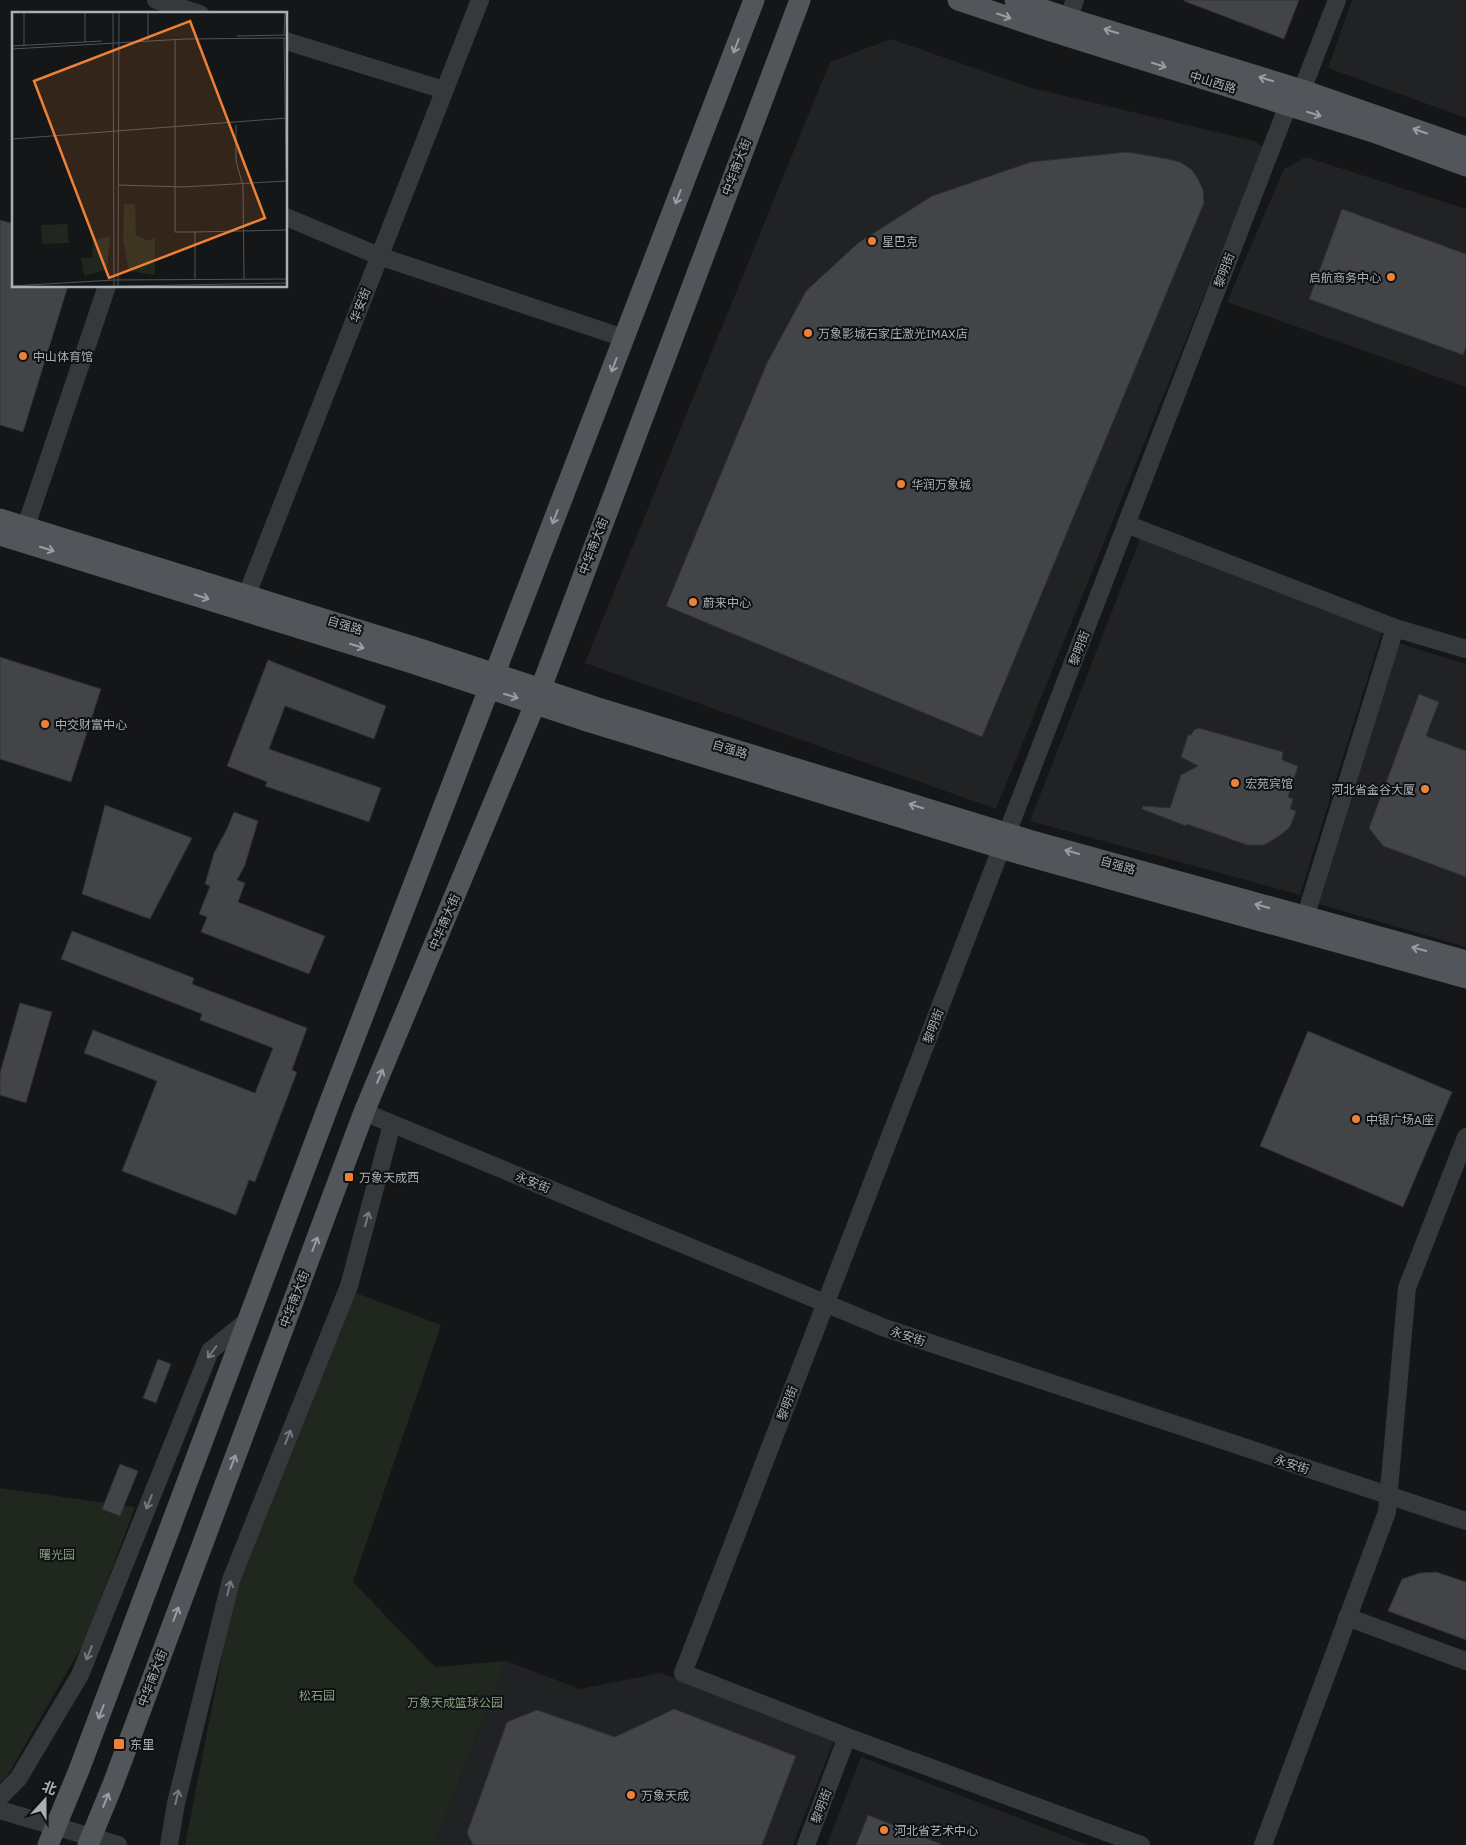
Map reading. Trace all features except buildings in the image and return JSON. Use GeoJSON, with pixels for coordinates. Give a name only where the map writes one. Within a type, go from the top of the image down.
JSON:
{"type":"FeatureCollection","features":[{"type":"Feature","properties":{"kind":"main road"},"geometry":{"type":"LineString","coordinates":[[48,1845],[79,1770],[248,1320],[754,0]]}},
{"type":"Feature","properties":{"kind":"main road","name":"中华南大街"},"geometry":{"type":"LineString","coordinates":[[88,1845],[364,1112],[537,696],[800,0]]}},
{"type":"Feature","properties":{"kind":"main road","name":"中山西路"},"geometry":{"type":"LineString","coordinates":[[958,0],[1048,30],[1295,98],[1466,148]]}},
{"type":"Feature","properties":{"kind":"main road","name":"中山西路"},"geometry":{"type":"LineString","coordinates":[[1014,0],[1071,9],[1295,98],[1373,132],[1466,166]]}},
{"type":"Feature","properties":{"kind":"main road","name":"自强路"},"geometry":{"type":"LineString","coordinates":[[0,519],[23,534],[244,602],[417,648],[492,681],[759,774],[1004,841],[1305,918],[1466,962]]}},
{"type":"Feature","properties":{"kind":"main road","name":"自强路"},"geometry":{"type":"LineString","coordinates":[[0,535],[23,534]]}},
{"type":"Feature","properties":{"kind":"main road","name":"自强路"},"geometry":{"type":"LineString","coordinates":[[1004,841],[1466,978]]}},
{"type":"Feature","properties":{"kind":"street"},"geometry":{"type":"LineString","coordinates":[[156,0],[195,12]]}},
{"type":"Feature","properties":{"kind":"street","name":"华安街"},"geometry":{"type":"LineString","coordinates":[[244,602],[480,0]]}},
{"type":"Feature","properties":{"kind":"street","name":"黎明街"},"geometry":{"type":"LineString","coordinates":[[806,1845],[848,1737],[683,1673],[1126,524],[1295,98],[1337,0]]}},
{"type":"Feature","properties":{"kind":"street"},"geometry":{"type":"LineString","coordinates":[[288,42],[444,90]]}},
{"type":"Feature","properties":{"kind":"street"},"geometry":{"type":"LineString","coordinates":[[288,219],[379,256],[624,338]]}},
{"type":"Feature","properties":{"kind":"street"},"geometry":{"type":"LineString","coordinates":[[23,534],[106,288]]}},
{"type":"Feature","properties":{"kind":"street"},"geometry":{"type":"LineString","coordinates":[[1126,524],[1395,628],[1466,649]]}},
{"type":"Feature","properties":{"kind":"street"},"geometry":{"type":"LineString","coordinates":[[1305,918],[1395,628]]}},
{"type":"Feature","properties":{"kind":"street","name":"永安街"},"geometry":{"type":"LineString","coordinates":[[364,1112],[885,1328],[1466,1521]]}},
{"type":"Feature","properties":{"kind":"street"},"geometry":{"type":"LineString","coordinates":[[169,1845],[176,1803],[231,1580],[349,1286],[392,1124]]}},
{"type":"Feature","properties":{"kind":"street"},"geometry":{"type":"LineString","coordinates":[[1262,1845],[1387,1512],[1407,1288],[1466,1137]]}},
{"type":"Feature","properties":{"kind":"street"},"geometry":{"type":"LineString","coordinates":[[0,1798],[18,1779],[80,1675],[210,1352],[248,1320]]}},
{"type":"Feature","properties":{"kind":"street"},"geometry":{"type":"LineString","coordinates":[[1347,1617],[1466,1661]]}},
{"type":"Feature","properties":{"kind":"street"},"geometry":{"type":"LineString","coordinates":[[848,1737],[1141,1845]]}},
{"type":"Feature","properties":{"kind":"street"},"geometry":{"type":"LineString","coordinates":[[0,1810],[118,1845]]}},
{"type":"Feature","properties":{"kind":"shaded area"},"geometry":{"type":"Polygon","coordinates":[[[1352,0],[1466,0],[1466,118],[1328,68],[1352,0]]]}},
{"type":"Feature","properties":{"kind":"shaded area"},"geometry":{"type":"Polygon","coordinates":[[[891,39],[1032,88],[1254,141],[1264,147],[996,809],[585,663],[830,62],[891,39]]]}},
{"type":"Feature","properties":{"kind":"shaded area"},"geometry":{"type":"Polygon","coordinates":[[[1306,157],[1466,209],[1466,387],[1227,302],[1284,169],[1306,157]]]}},
{"type":"Feature","properties":{"kind":"shaded area"},"geometry":{"type":"Polygon","coordinates":[[[1141,537],[1382,632],[1300,895],[1030,821],[1141,537]]]}},
{"type":"Feature","properties":{"kind":"shaded area"},"geometry":{"type":"Polygon","coordinates":[[[1398,643],[1466,664],[1466,947],[1319,904],[1398,643]]]}},
{"type":"Feature","properties":{"kind":"shaded area","name":"万象天成"},"geometry":{"type":"Polygon","coordinates":[[[506,1661],[580,1689],[661,1673],[834,1740],[793,1845],[434,1845],[506,1661]]]}},
{"type":"Feature","properties":{"kind":"shaded area"},"geometry":{"type":"Polygon","coordinates":[[[861,1757],[1088,1845],[827,1845],[861,1757]]]}},
{"type":"Feature","properties":{"kind":"green space","name":"松石园"},"geometry":{"type":"Polygon","coordinates":[[[356,1293],[441,1325],[353,1582],[435,1667],[506,1661],[434,1845],[185,1845],[237,1579],[347,1304],[356,1293]]]}},
{"type":"Feature","properties":{"kind":"green space","name":"曙光园"},"geometry":{"type":"Polygon","coordinates":[[[0,1488],[135,1507],[86,1639],[6,1778],[0,1782],[0,1488]]]}},
{"type":"Feature","properties":{"kind":"place","name":"星巴克"},"geometry":{"type":"Point","coordinates":[872,241]}},
{"type":"Feature","properties":{"kind":"place","name":"启航商务中心"},"geometry":{"type":"Point","coordinates":[1391,277]}},
{"type":"Feature","properties":{"kind":"place","name":"万象影城石家庄激光IMAX店"},"geometry":{"type":"Point","coordinates":[808,333]}},
{"type":"Feature","properties":{"kind":"place","name":"中山体育馆"},"geometry":{"type":"Point","coordinates":[23,356]}},
{"type":"Feature","properties":{"kind":"place","name":"华润万象城"},"geometry":{"type":"Point","coordinates":[901,484]}},
{"type":"Feature","properties":{"kind":"place","name":"蔚来中心"},"geometry":{"type":"Point","coordinates":[693,602]}},
{"type":"Feature","properties":{"kind":"place","name":"中交财富中心"},"geometry":{"type":"Point","coordinates":[45,724]}},
{"type":"Feature","properties":{"kind":"place","name":"宏苑宾馆"},"geometry":{"type":"Point","coordinates":[1235,783]}},
{"type":"Feature","properties":{"kind":"place","name":"河北省金谷大厦"},"geometry":{"type":"Point","coordinates":[1425,789]}},
{"type":"Feature","properties":{"kind":"place","name":"中银广场A座"},"geometry":{"type":"Point","coordinates":[1356,1119]}},
{"type":"Feature","properties":{"kind":"place","name":"万象天成西"},"geometry":{"type":"Point","coordinates":[349,1177]}},
{"type":"Feature","properties":{"kind":"place","name":"东里"},"geometry":{"type":"Point","coordinates":[119,1744]}},
{"type":"Feature","properties":{"kind":"place","name":"万象天成"},"geometry":{"type":"Point","coordinates":[631,1795]}},
{"type":"Feature","properties":{"kind":"place","name":"河北省艺术中心"},"geometry":{"type":"Point","coordinates":[884,1830]}},
{"type":"Feature","properties":{"kind":"park label","name":"万象天成篮球公园"},"geometry":{"type":"Point","coordinates":[455,1702]}}]}
